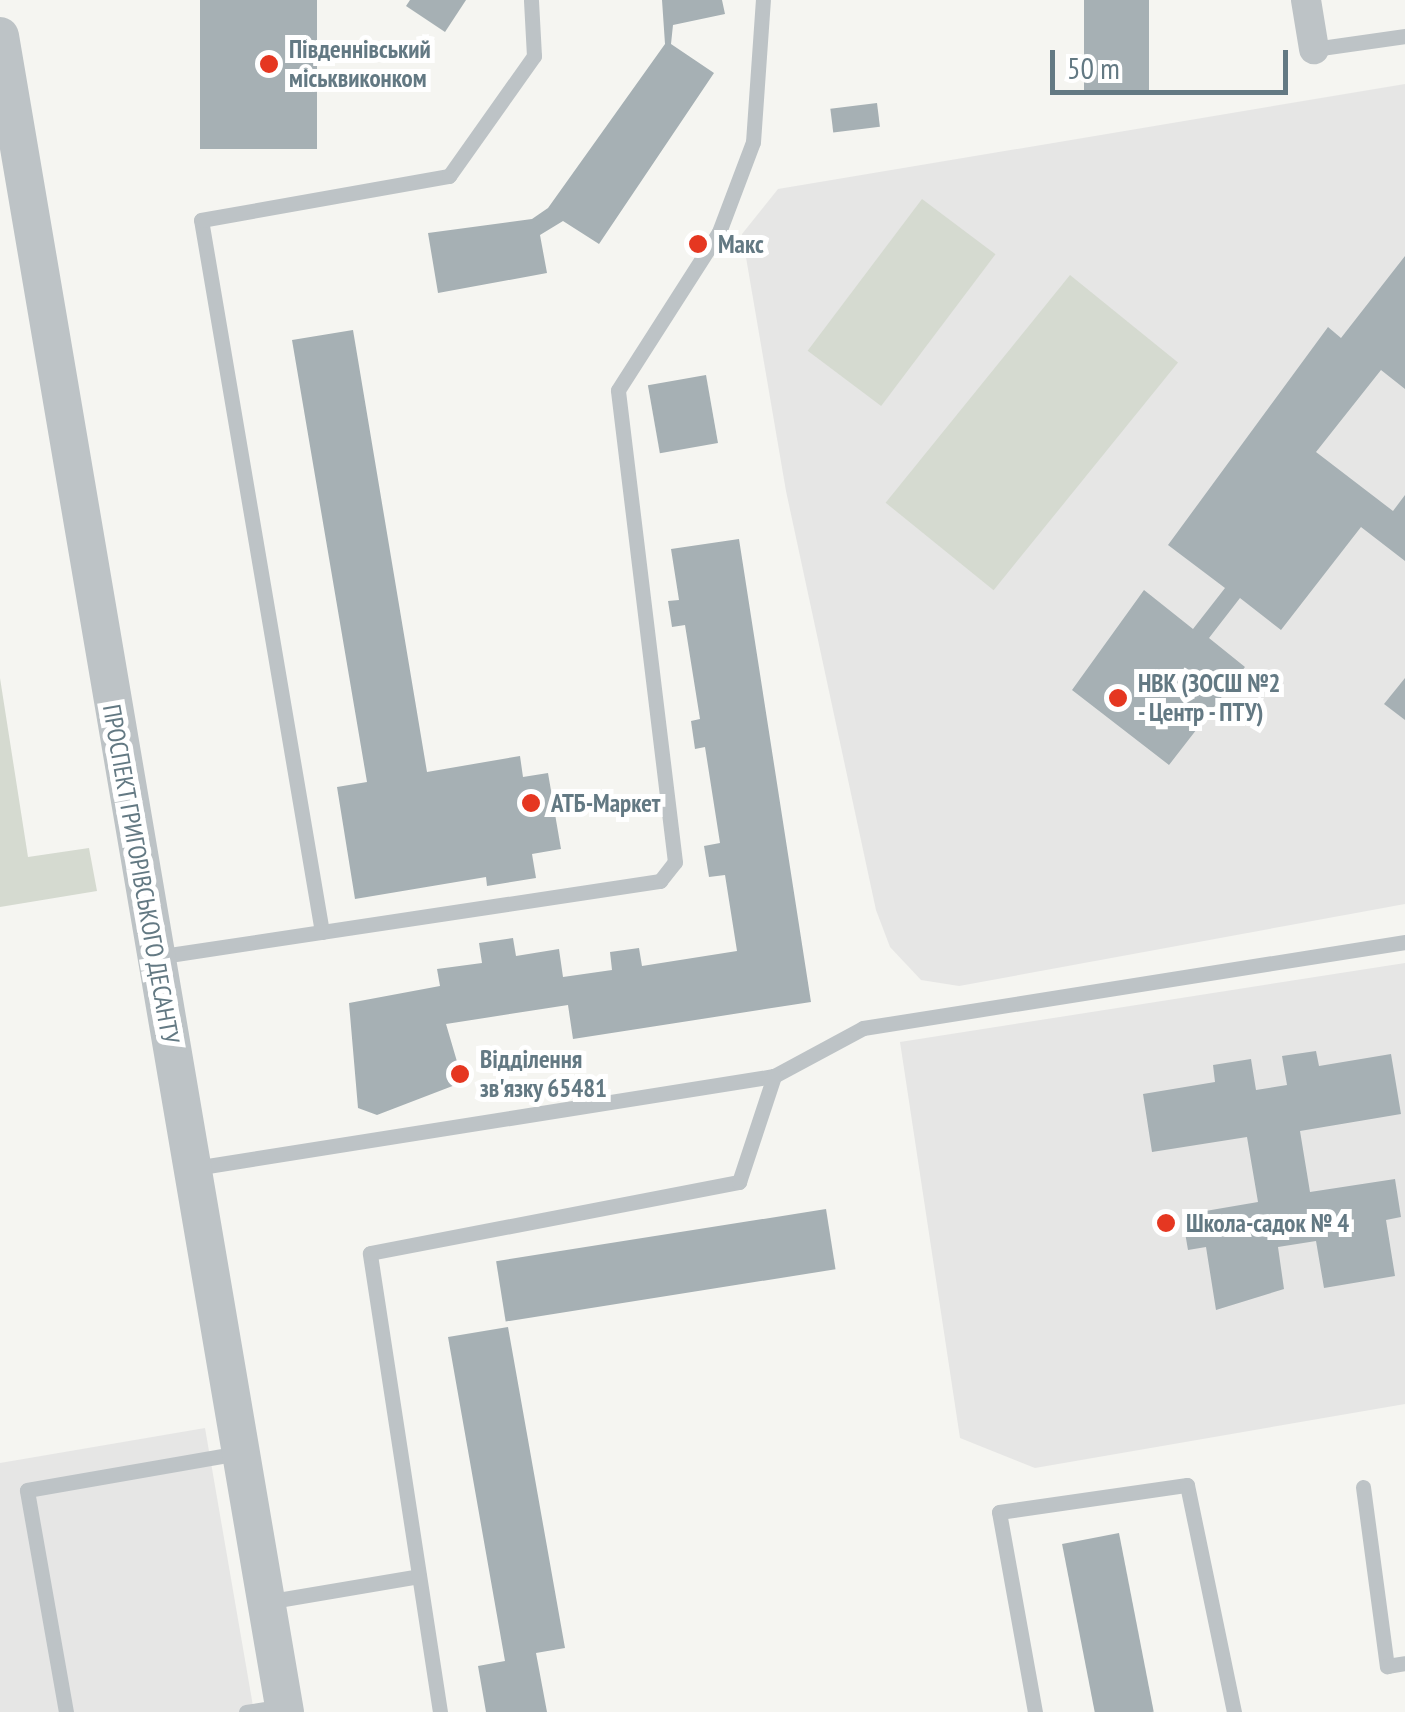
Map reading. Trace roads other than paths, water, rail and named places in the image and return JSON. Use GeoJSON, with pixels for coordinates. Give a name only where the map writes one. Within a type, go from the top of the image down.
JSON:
{"type":"FeatureCollection","features":[{"type":"Feature","properties":{"kind":"street"},"geometry":{"type":"LineString","coordinates":[[1306,0],[1314,49]]}},
{"type":"Feature","properties":{"kind":"street","name":"ПРОСПЕКТ ГРИГОРІВСЬКОГО ДЕСАНТУ"},"geometry":{"type":"LineString","coordinates":[[0,36],[284,1709]]}},
{"type":"Feature","properties":{"kind":"lane"},"geometry":{"type":"LineString","coordinates":[[322,932],[201,220],[450,176],[534,56],[531,0]]}},
{"type":"Feature","properties":{"kind":"lane"},"geometry":{"type":"LineString","coordinates":[[155,957],[660,882],[675,862],[618,390],[718,232],[753,142],[762,0]]}},
{"type":"Feature","properties":{"kind":"lane"},"geometry":{"type":"LineString","coordinates":[[1314,49],[1405,36]]}},
{"type":"Feature","properties":{"kind":"lane"},"geometry":{"type":"LineString","coordinates":[[193,1169],[774,1076],[863,1028],[1405,942]]}},
{"type":"Feature","properties":{"kind":"lane"},"geometry":{"type":"LineString","coordinates":[[440,1712],[370,1253],[739,1182],[774,1076]]}},
{"type":"Feature","properties":{"kind":"lane"},"geometry":{"type":"LineString","coordinates":[[66,1712],[27,1490],[241,1453]]}},
{"type":"Feature","properties":{"kind":"lane"},"geometry":{"type":"LineString","coordinates":[[1035,1712],[999,1512],[1187,1485],[1234,1712]]}},
{"type":"Feature","properties":{"kind":"lane"},"geometry":{"type":"LineString","coordinates":[[1363,1487],[1386,1666],[1405,1662]]}},
{"type":"Feature","properties":{"kind":"lane"},"geometry":{"type":"LineString","coordinates":[[266,1602],[419,1576]]}},
{"type":"Feature","properties":{"kind":"lane"},"geometry":{"type":"LineString","coordinates":[[246,1712],[284,1709]]}},
{"type":"Feature","properties":{"kind":"place","name":"Південнівський міськвиконком"},"geometry":{"type":"Point","coordinates":[269,64]}},
{"type":"Feature","properties":{"kind":"place","name":"Макс"},"geometry":{"type":"Point","coordinates":[698,244]}},
{"type":"Feature","properties":{"kind":"place","name":"НВК (ЗОСШ №2 - Центр - ПТУ)"},"geometry":{"type":"Point","coordinates":[1118,698]}},
{"type":"Feature","properties":{"kind":"place","name":"АТБ-Маркет"},"geometry":{"type":"Point","coordinates":[531,803]}},
{"type":"Feature","properties":{"kind":"place","name":"Відділення зв'язку 65481"},"geometry":{"type":"Point","coordinates":[460,1074]}},
{"type":"Feature","properties":{"kind":"place","name":"Школа-садок № 4"},"geometry":{"type":"Point","coordinates":[1166,1223]}}]}
